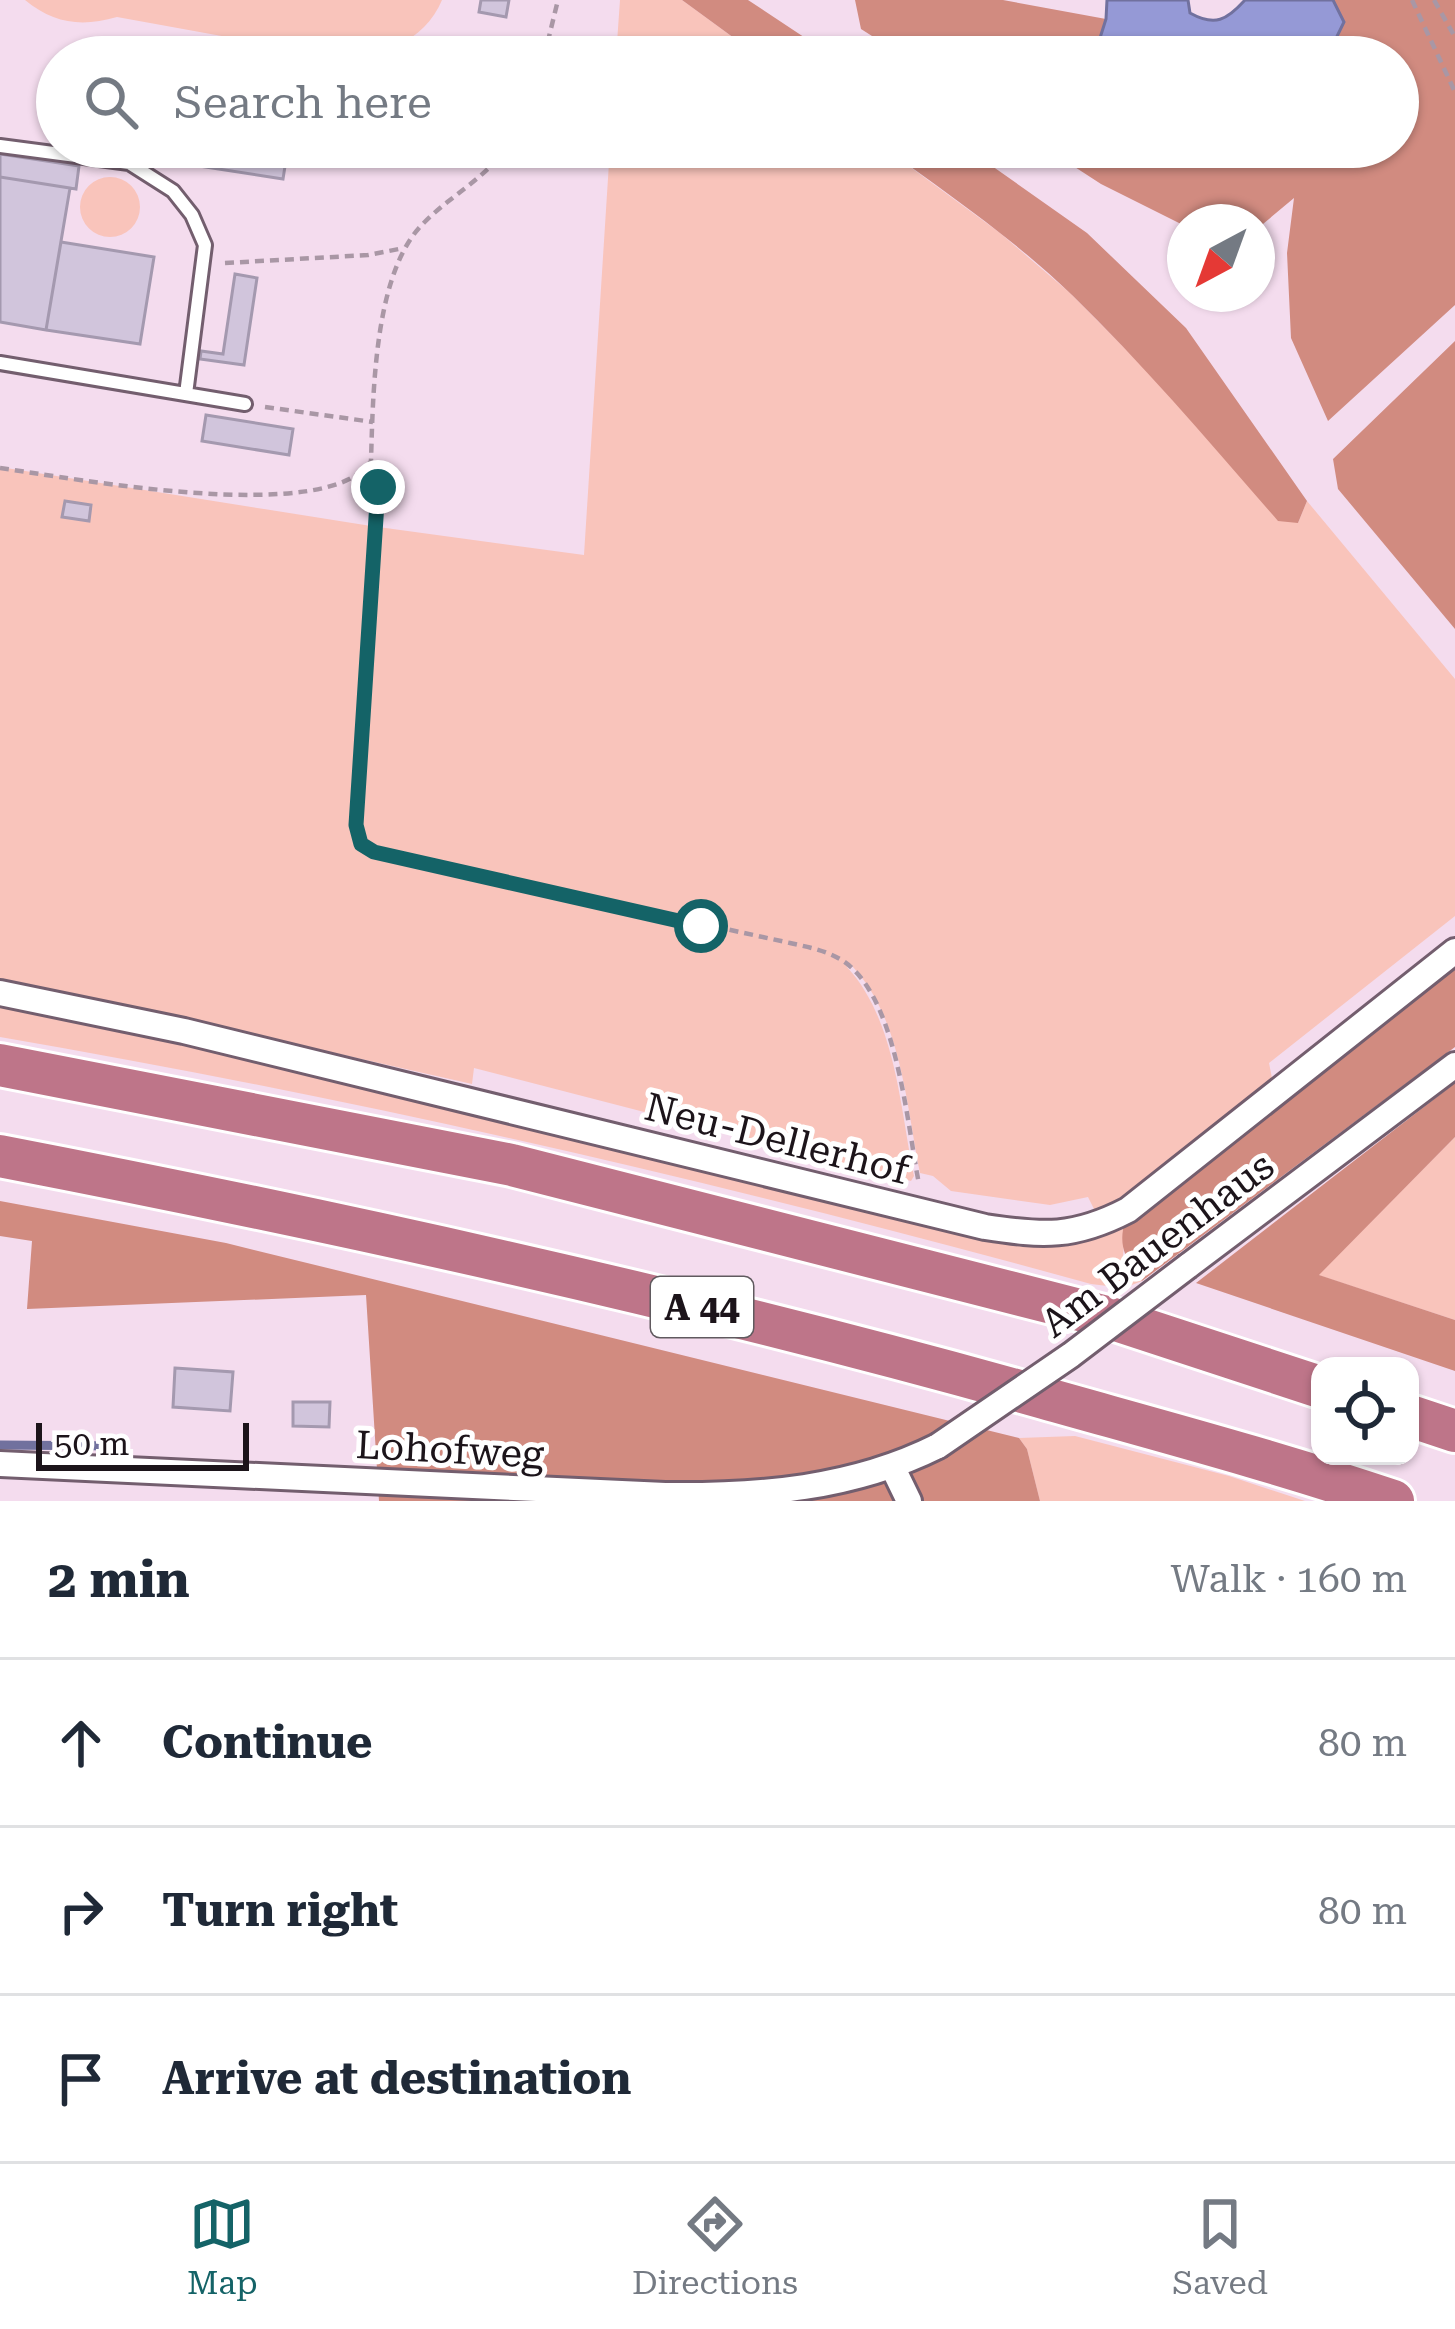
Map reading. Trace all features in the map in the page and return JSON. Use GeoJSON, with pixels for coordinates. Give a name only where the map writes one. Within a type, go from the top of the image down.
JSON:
{"type":"FeatureCollection","features":[{"type":"Feature","properties":{"kind":"highway","name":"A 44"},"geometry":{"type":"LineString","coordinates":[[0,1065],[512,1166],[1106,1317],[1311,1384]]}},
{"type":"Feature","properties":{"kind":"highway","name":"A 44"},"geometry":{"type":"LineString","coordinates":[[0,1156],[360,1226],[618,1285],[910,1360],[1308,1472],[1393,1501]]}},
{"type":"Feature","properties":{"kind":"highway"},"geometry":{"type":"LineString","coordinates":[[1419,1419],[1455,1430]]}},
{"type":"Feature","properties":{"kind":"street","name":"Neu-Dellerhof"},"geometry":{"type":"LineString","coordinates":[[0,993],[229,1042],[925,1213],[1055,1235],[1103,1223],[1128,1210],[1455,951]]}},
{"type":"Feature","properties":{"kind":"street","name":"Am Bauenhaus"},"geometry":{"type":"LineString","coordinates":[[893,1468],[938,1446],[1052,1368],[1455,1064]]}},
{"type":"Feature","properties":{"kind":"street","name":"Lohofweg"},"geometry":{"type":"LineString","coordinates":[[0,1464],[726,1496],[823,1484],[893,1468]]}},
{"type":"Feature","properties":{"kind":"street"},"geometry":{"type":"LineString","coordinates":[[893,1468],[909,1501]]}},
{"type":"Feature","properties":{"kind":"lane"},"geometry":{"type":"LineString","coordinates":[[0,146],[36,151]]}},
{"type":"Feature","properties":{"kind":"lane"},"geometry":{"type":"LineString","coordinates":[[140,168],[173,191],[192,215],[205,245],[186,394]]}},
{"type":"Feature","properties":{"kind":"lane"},"geometry":{"type":"LineString","coordinates":[[0,363],[245,404]]}},
{"type":"Feature","properties":{"kind":"path"},"geometry":{"type":"LineString","coordinates":[[549,36],[558,0]]}},
{"type":"Feature","properties":{"kind":"path"},"geometry":{"type":"LineString","coordinates":[[1412,0],[1455,92]]}},
{"type":"Feature","properties":{"kind":"path"},"geometry":{"type":"LineString","coordinates":[[1435,0],[1455,38]]}},
{"type":"Feature","properties":{"kind":"path"},"geometry":{"type":"LineString","coordinates":[[493,168],[454,195],[404,248],[377,340],[371,461],[378,487],[356,825],[361,844],[374,852],[790,943],[838,958],[861,978],[888,1037],[925,1213]]}},
{"type":"Feature","properties":{"kind":"path"},"geometry":{"type":"LineString","coordinates":[[203,262],[368,255],[404,248]]}},
{"type":"Feature","properties":{"kind":"path"},"geometry":{"type":"LineString","coordinates":[[245,404],[373,422]]}},
{"type":"Feature","properties":{"kind":"path"},"geometry":{"type":"LineString","coordinates":[[0,469],[184,492],[256,495],[305,493],[346,482],[362,475],[371,461]]}},
{"type":"Feature","properties":{"kind":"shaded area"},"geometry":{"type":"Polygon","coordinates":[[[25,0],[442,0],[413,36],[222,36],[117,17],[92,22],[47,14],[25,0]]]}},
{"type":"Feature","properties":{"kind":"shaded area"},"geometry":{"type":"Polygon","coordinates":[[[620,0],[682,0],[731,36],[617,36],[620,0]]]}},
{"type":"Feature","properties":{"kind":"shaded area"},"geometry":{"type":"Polygon","coordinates":[[[682,0],[748,0],[802,36],[731,36],[682,0]]]}},
{"type":"Feature","properties":{"kind":"shaded area"},"geometry":{"type":"Polygon","coordinates":[[[855,0],[1003,0],[1106,19],[1101,36],[872,36],[861,29],[855,0]]]}},
{"type":"Feature","properties":{"kind":"shaded area"},"geometry":{"type":"Polygon","coordinates":[[[1333,0],[1455,0],[1455,305],[1328,421],[1291,338],[1287,253],[1294,198],[1275,214],[1275,204],[1167,204],[1167,217],[1076,168],[1419,168],[1419,36],[1337,36],[1344,22],[1333,0]]]}},
{"type":"Feature","properties":{"kind":"shaded area"},"geometry":{"type":"Polygon","coordinates":[[[609,168],[912,168],[1000,233],[1070,293],[1298,523],[1307,501],[1455,679],[1455,916],[1269,1063],[1273,1083],[1122,1201],[1097,1215],[1088,1197],[1050,1205],[951,1191],[933,1176],[920,1173],[890,1033],[866,983],[848,962],[886,1038],[900,1094],[914,1176],[911,1181],[474,1068],[472,1084],[0,983],[0,467],[584,555],[609,168]]]}},
{"type":"Feature","properties":{"kind":"shaded area"},"geometry":{"type":"Polygon","coordinates":[[[912,168],[995,168],[1087,233],[1186,328],[1307,501],[1298,523],[1278,521],[1152,377],[1050,274],[912,168]]]}},
{"type":"Feature","properties":{"kind":"shaded area"},"geometry":{"type":"Polygon","coordinates":[[[110,177],[131,186],[140,207],[131,228],[110,237],[89,228],[80,207],[89,186],[110,177]]]}},
{"type":"Feature","properties":{"kind":"shaded area"},"geometry":{"type":"Polygon","coordinates":[[[1455,341],[1455,629],[1338,489],[1333,459],[1455,341]]]}},
{"type":"Feature","properties":{"kind":"shaded area"},"geometry":{"type":"Polygon","coordinates":[[[1455,968],[1455,1047],[1142,1281],[1124,1251],[1126,1218],[1327,1070],[1455,968]]]}},
{"type":"Feature","properties":{"kind":"shaded area"},"geometry":{"type":"Polygon","coordinates":[[[0,1003],[146,1031],[982,1237],[1024,1243],[1072,1241],[1126,1218],[1123,1256],[1142,1281],[1124,1288],[1091,1284],[821,1212],[548,1147],[275,1088],[0,1037],[0,1003]]]}},
{"type":"Feature","properties":{"kind":"shaded area"},"geometry":{"type":"Polygon","coordinates":[[[1455,1083],[1455,1137],[1319,1275],[1455,1320],[1455,1371],[1196,1283],[1455,1083]]]}},
{"type":"Feature","properties":{"kind":"shaded area"},"geometry":{"type":"Polygon","coordinates":[[[1455,1137],[1455,1320],[1318,1275],[1455,1137]]]}},
{"type":"Feature","properties":{"kind":"shaded area"},"geometry":{"type":"Polygon","coordinates":[[[0,1201],[226,1243],[1019,1438],[1027,1449],[1040,1501],[379,1501],[366,1295],[27,1309],[32,1241],[0,1236],[0,1201]]]}},
{"type":"Feature","properties":{"kind":"shaded area"},"geometry":{"type":"Polygon","coordinates":[[[1075,1436],[1305,1501],[1040,1501],[1027,1449],[1019,1438],[1075,1436]]]}},
{"type":"Feature","properties":{"kind":"water"},"geometry":{"type":"Polygon","coordinates":[[[1107,0],[1188,0],[1190,13],[1214,20],[1226,17],[1245,0],[1333,0],[1344,22],[1337,36],[1101,36],[1107,0]]]}},
{"type":"Feature","properties":{"kind":"building"},"geometry":{"type":"Polygon","coordinates":[[[481,0],[509,0],[506,17],[479,12],[481,0]]]}},
{"type":"Feature","properties":{"kind":"building"},"geometry":{"type":"Polygon","coordinates":[[[0,154],[36,159],[36,168],[79,168],[76,189],[0,177],[0,154]]]}},
{"type":"Feature","properties":{"kind":"building"},"geometry":{"type":"Polygon","coordinates":[[[212,168],[285,168],[283,179],[212,168]]]}},
{"type":"Feature","properties":{"kind":"building"},"geometry":{"type":"Polygon","coordinates":[[[0,177],[70,188],[46,330],[0,322],[0,177]]]}},
{"type":"Feature","properties":{"kind":"building"},"geometry":{"type":"Polygon","coordinates":[[[61,242],[154,257],[140,344],[46,330],[61,242]]]}},
{"type":"Feature","properties":{"kind":"building"},"geometry":{"type":"Polygon","coordinates":[[[235,274],[257,278],[244,365],[200,359],[201,351],[223,354],[235,274]]]}},
{"type":"Feature","properties":{"kind":"building"},"geometry":{"type":"Polygon","coordinates":[[[206,415],[293,429],[289,455],[202,441],[206,415]]]}},
{"type":"Feature","properties":{"kind":"building"},"geometry":{"type":"Polygon","coordinates":[[[65,501],[91,505],[89,521],[62,517],[65,501]]]}},
{"type":"Feature","properties":{"kind":"building"},"geometry":{"type":"Polygon","coordinates":[[[175,1368],[233,1372],[230,1411],[173,1407],[175,1368]]]}},
{"type":"Feature","properties":{"kind":"building"},"geometry":{"type":"Polygon","coordinates":[[[293,1402],[330,1402],[329,1427],[293,1426],[293,1402]]]}},
{"type":"Feature","properties":{"kind":"waterway"},"geometry":{"type":"LineString","coordinates":[[0,1445],[118,1446]]}},
{"type":"Feature","properties":{"kind":"route"},"geometry":{"type":"LineString","coordinates":[[378,487],[356,825],[361,844],[374,852],[701,926]]}}]}
